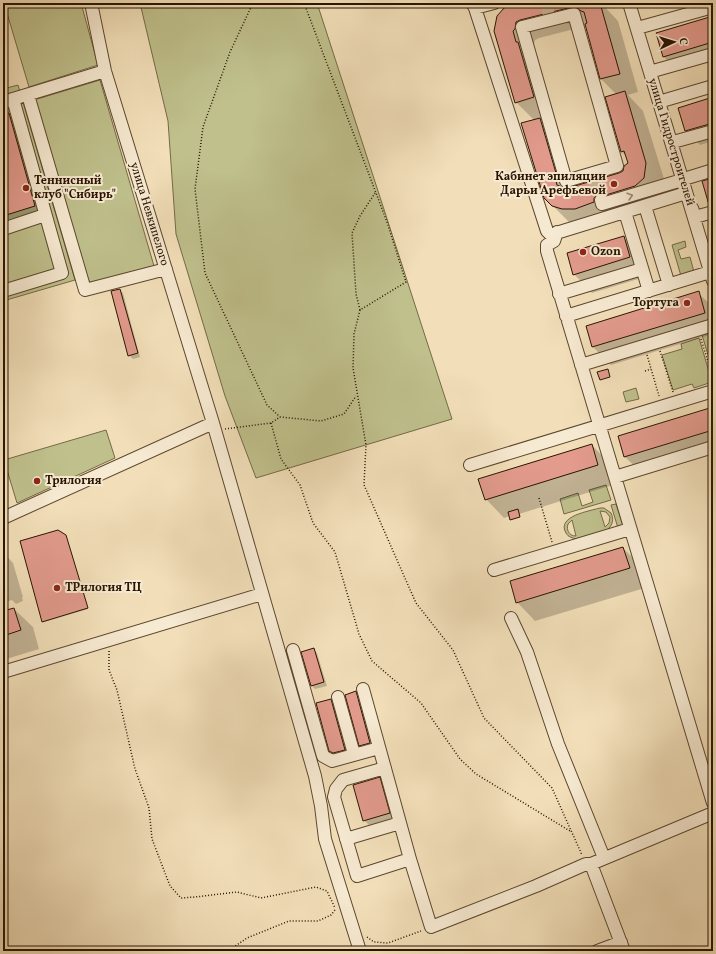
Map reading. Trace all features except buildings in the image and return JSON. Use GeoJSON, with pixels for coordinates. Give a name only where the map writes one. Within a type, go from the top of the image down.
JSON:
{"type":"FeatureCollection","features":[{"type":"Feature","properties":{"kind":"street","name":"улица Невкипелого"},"geometry":{"type":"LineString","coordinates":[[91,3],[105,71],[213,423],[315,776],[321,806],[325,839],[360,951]]}},
{"type":"Feature","properties":{"kind":"street"},"geometry":{"type":"LineString","coordinates":[[494,3],[474,5],[545,229],[550,234],[686,193]]}},
{"type":"Feature","properties":{"kind":"street","name":"улица Гидростроителей"},"geometry":{"type":"LineString","coordinates":[[629,3],[686,193],[711,268]]}},
{"type":"Feature","properties":{"kind":"street"},"geometry":{"type":"LineString","coordinates":[[634,3],[695,217],[713,212]]}},
{"type":"Feature","properties":{"kind":"street"},"geometry":{"type":"LineString","coordinates":[[641,27],[713,7]]}},
{"type":"Feature","properties":{"kind":"street"},"geometry":{"type":"LineString","coordinates":[[574,14],[617,166],[593,176],[566,181],[522,27],[550,18],[574,14]]}},
{"type":"Feature","properties":{"kind":"street"},"geometry":{"type":"LineString","coordinates":[[653,71],[713,54]]}},
{"type":"Feature","properties":{"kind":"street"},"geometry":{"type":"LineString","coordinates":[[3,291],[62,273],[46,215],[8,101],[105,71]]}},
{"type":"Feature","properties":{"kind":"street"},"geometry":{"type":"LineString","coordinates":[[662,101],[713,86]]}},
{"type":"Feature","properties":{"kind":"street"},"geometry":{"type":"LineString","coordinates":[[28,95],[85,290],[166,269]]}},
{"type":"Feature","properties":{"kind":"street"},"geometry":{"type":"LineString","coordinates":[[673,142],[713,131]]}},
{"type":"Feature","properties":{"kind":"street"},"geometry":{"type":"LineString","coordinates":[[601,200],[602,204],[713,170]]}},
{"type":"Feature","properties":{"kind":"street"},"geometry":{"type":"LineString","coordinates":[[645,206],[669,285]]}},
{"type":"Feature","properties":{"kind":"street"},"geometry":{"type":"LineString","coordinates":[[625,212],[649,291]]}},
{"type":"Feature","properties":{"kind":"street"},"geometry":{"type":"LineString","coordinates":[[3,229],[46,215]]}},
{"type":"Feature","properties":{"kind":"street"},"geometry":{"type":"LineString","coordinates":[[557,232],[554,242],[547,245],[546,248],[713,802]]}},
{"type":"Feature","properties":{"kind":"street"},"geometry":{"type":"LineString","coordinates":[[566,316],[669,285],[711,268]]}},
{"type":"Feature","properties":{"kind":"street"},"geometry":{"type":"LineString","coordinates":[[559,294],[642,269]]}},
{"type":"Feature","properties":{"kind":"street"},"geometry":{"type":"LineString","coordinates":[[581,365],[713,325]]}},
{"type":"Feature","properties":{"kind":"street"},"geometry":{"type":"LineString","coordinates":[[470,465],[713,391]]}},
{"type":"Feature","properties":{"kind":"street"},"geometry":{"type":"LineString","coordinates":[[3,518],[213,423]]}},
{"type":"Feature","properties":{"kind":"street"},"geometry":{"type":"LineString","coordinates":[[615,477],[713,447]]}},
{"type":"Feature","properties":{"kind":"street"},"geometry":{"type":"LineString","coordinates":[[494,570],[630,529]]}},
{"type":"Feature","properties":{"kind":"street"},"geometry":{"type":"LineString","coordinates":[[3,672],[262,594]]}},
{"type":"Feature","properties":{"kind":"street"},"geometry":{"type":"LineString","coordinates":[[512,618],[527,652],[558,744],[604,858]]}},
{"type":"Feature","properties":{"kind":"street"},"geometry":{"type":"LineString","coordinates":[[293,650],[323,756],[332,761],[380,748]]}},
{"type":"Feature","properties":{"kind":"street"},"geometry":{"type":"LineString","coordinates":[[362,689],[380,748],[410,859],[431,927],[536,886],[713,813]]}},
{"type":"Feature","properties":{"kind":"street"},"geometry":{"type":"LineString","coordinates":[[338,697],[354,754]]}},
{"type":"Feature","properties":{"kind":"street"},"geometry":{"type":"LineString","coordinates":[[385,768],[343,780],[336,789],[334,797],[357,876],[410,859]]}},
{"type":"Feature","properties":{"kind":"street"},"geometry":{"type":"LineString","coordinates":[[346,839],[400,823]]}},
{"type":"Feature","properties":{"kind":"street"},"geometry":{"type":"LineString","coordinates":[[589,864],[622,946],[597,951]]}},
{"type":"Feature","properties":{"kind":"path"},"geometry":{"type":"LineString","coordinates":[[254,3],[230,52],[203,127],[195,189],[205,273],[267,405],[280,417],[321,421],[344,414],[357,395]]}},
{"type":"Feature","properties":{"kind":"path"},"geometry":{"type":"LineString","coordinates":[[304,3],[387,222],[406,282],[360,310]]}},
{"type":"Feature","properties":{"kind":"path"},"geometry":{"type":"LineString","coordinates":[[376,192],[360,216],[352,233],[356,294],[360,310],[354,334],[353,368],[366,445],[364,485],[416,603],[453,650],[484,718],[552,788],[570,831],[589,864]]}},
{"type":"Feature","properties":{"kind":"path"},"geometry":{"type":"LineString","coordinates":[[698,329],[713,378]]}},
{"type":"Feature","properties":{"kind":"path"},"geometry":{"type":"LineString","coordinates":[[658,342],[676,402]]}},
{"type":"Feature","properties":{"kind":"path"},"geometry":{"type":"LineString","coordinates":[[644,346],[662,406]]}},
{"type":"Feature","properties":{"kind":"path"},"geometry":{"type":"LineString","coordinates":[[645,371],[651,369]]}},
{"type":"Feature","properties":{"kind":"path"},"geometry":{"type":"LineString","coordinates":[[213,423],[226,430],[271,423],[280,417]]}},
{"type":"Feature","properties":{"kind":"path"},"geometry":{"type":"LineString","coordinates":[[271,423],[281,459],[300,485],[313,523],[335,552],[359,634],[372,661],[420,703],[460,759],[476,774],[570,831]]}},
{"type":"Feature","properties":{"kind":"path"},"geometry":{"type":"LineString","coordinates":[[539,498],[555,552]]}},
{"type":"Feature","properties":{"kind":"path"},"geometry":{"type":"LineString","coordinates":[[544,531],[548,529]]}},
{"type":"Feature","properties":{"kind":"path"},"geometry":{"type":"LineString","coordinates":[[110,640],[109,670],[117,690],[135,769],[149,808],[152,839],[170,886],[181,898],[237,892],[260,898],[316,887],[327,891],[336,910],[331,915],[318,921],[289,921],[247,938],[228,951]]}},
{"type":"Feature","properties":{"kind":"path"},"geometry":{"type":"LineString","coordinates":[[352,924],[374,942],[388,943],[431,927]]}},
{"type":"Feature","properties":{"kind":"green space"},"geometry":{"type":"Polygon","coordinates":[[[4,3],[81,3],[98,65],[29,87],[4,3]]]}},
{"type":"Feature","properties":{"kind":"green space"},"geometry":{"type":"Polygon","coordinates":[[[140,3],[317,3],[452,419],[256,478],[225,396],[176,234],[168,121],[140,3]]]}},
{"type":"Feature","properties":{"kind":"green space"},"geometry":{"type":"Polygon","coordinates":[[[100,80],[154,266],[88,285],[34,100],[100,80]]]}},
{"type":"Feature","properties":{"kind":"green space","name":"Теннисный клуб \"Сибирь\""},"geometry":{"type":"Polygon","coordinates":[[[18,85],[75,280],[3,301],[3,89],[18,85]]]}},
{"type":"Feature","properties":{"kind":"green space"},"geometry":{"type":"Polygon","coordinates":[[[685,241],[686,247],[678,250],[681,259],[690,257],[694,272],[681,276],[672,245],[685,241]]]}},
{"type":"Feature","properties":{"kind":"green space"},"geometry":{"type":"Polygon","coordinates":[[[713,332],[713,357],[709,358],[702,335],[713,332]]]}},
{"type":"Feature","properties":{"kind":"green space"},"geometry":{"type":"Polygon","coordinates":[[[699,338],[712,382],[694,388],[692,384],[673,390],[662,355],[682,349],[681,344],[699,338]]]}},
{"type":"Feature","properties":{"kind":"green space"},"geometry":{"type":"Polygon","coordinates":[[[636,388],[639,399],[626,402],[623,392],[636,388]]]}},
{"type":"Feature","properties":{"kind":"green space","name":"Трилогия"},"geometry":{"type":"Polygon","coordinates":[[[106,430],[115,458],[17,503],[4,460],[106,430]]]}},
{"type":"Feature","properties":{"kind":"green space"},"geometry":{"type":"Polygon","coordinates":[[[606,485],[611,500],[564,514],[560,499],[578,493],[582,506],[593,502],[589,490],[606,485]]]}},
{"type":"Feature","properties":{"kind":"green space"},"geometry":{"type":"Polygon","coordinates":[[[616,504],[623,526],[618,528],[611,505],[616,504]]]}},
{"type":"Feature","properties":{"kind":"green space"},"geometry":{"type":"Polygon","coordinates":[[[604,508],[611,513],[612,522],[611,526],[607,530],[577,539],[572,538],[566,533],[564,527],[570,518],[604,508]],[[600,511],[605,527],[609,523],[610,517],[606,512],[600,511]],[[572,520],[567,526],[568,530],[570,534],[576,536],[572,520]]]}},
{"type":"Feature","properties":{"kind":"tunnel"},"geometry":{"type":"LineString","coordinates":[[546,3],[549,16]]}},
{"type":"Feature","properties":{"kind":"tunnel"},"geometry":{"type":"LineString","coordinates":[[594,179],[601,200]]}},
{"type":"Feature","properties":{"kind":"place","name":"Кабинет эпиляции Дарьи Арефьевой"},"geometry":{"type":"Point","coordinates":[614,184]}},
{"type":"Feature","properties":{"kind":"place","name":"Теннисный клуб \"Сибирь\""},"geometry":{"type":"Point","coordinates":[26,188]}},
{"type":"Feature","properties":{"kind":"place","name":"Ozon"},"geometry":{"type":"Point","coordinates":[583,252]}},
{"type":"Feature","properties":{"kind":"place","name":"Тортуга"},"geometry":{"type":"Point","coordinates":[687,303]}},
{"type":"Feature","properties":{"kind":"place","name":"Трилогия"},"geometry":{"type":"Point","coordinates":[37,481]}},
{"type":"Feature","properties":{"kind":"place","name":"ТРилогия ТЦ"},"geometry":{"type":"Point","coordinates":[57,588]}}]}
